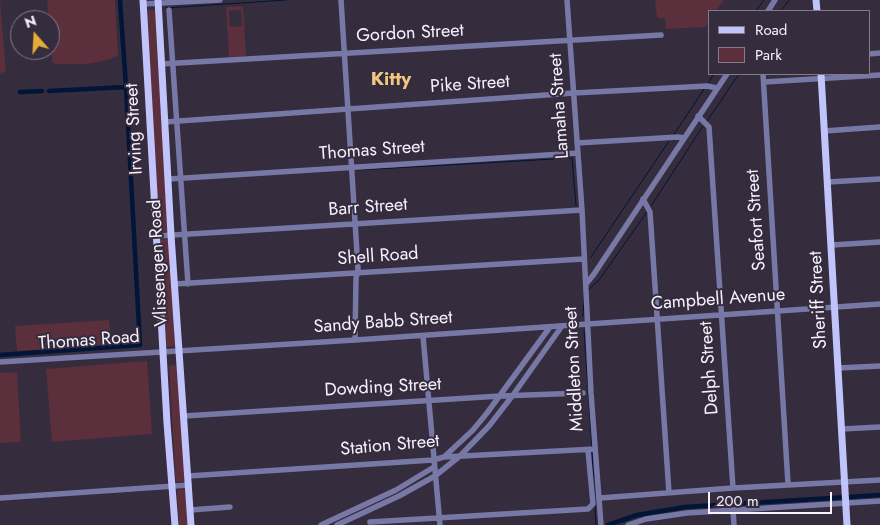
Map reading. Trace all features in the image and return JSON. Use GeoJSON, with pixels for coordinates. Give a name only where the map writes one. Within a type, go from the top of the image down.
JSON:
{"type":"FeatureCollection","features":[{"type":"Feature","properties":{"kind":"main road","name":"Irving Street"},"geometry":{"type":"LineString","coordinates":[[143,2],[167,423],[176,525]]}},
{"type":"Feature","properties":{"kind":"main road","name":"Vlissengen Road"},"geometry":{"type":"LineString","coordinates":[[158,2],[171,235],[192,525]]}},
{"type":"Feature","properties":{"kind":"main road","name":"Sheriff Street"},"geometry":{"type":"LineString","coordinates":[[821,77],[847,525]]}},
{"type":"Feature","properties":{"kind":"street"},"geometry":{"type":"LineString","coordinates":[[143,2],[220,0]]}},
{"type":"Feature","properties":{"kind":"street"},"geometry":{"type":"LineString","coordinates":[[341,0],[356,224],[355,340]]}},
{"type":"Feature","properties":{"kind":"street","name":"Lamaha Street"},"geometry":{"type":"LineString","coordinates":[[567,0],[582,210]]}},
{"type":"Feature","properties":{"kind":"street"},"geometry":{"type":"LineString","coordinates":[[169,10],[188,284]]}},
{"type":"Feature","properties":{"kind":"street","name":"Gordon Street"},"geometry":{"type":"LineString","coordinates":[[161,64],[661,35]]}},
{"type":"Feature","properties":{"kind":"street"},"geometry":{"type":"LineString","coordinates":[[586,284],[644,202],[684,138],[705,122],[717,88],[726,75]]}},
{"type":"Feature","properties":{"kind":"street","name":"Seafort Street"},"geometry":{"type":"LineString","coordinates":[[763,75],[788,484]]}},
{"type":"Feature","properties":{"kind":"street"},"geometry":{"type":"LineString","coordinates":[[764,82],[821,77],[880,75]]}},
{"type":"Feature","properties":{"kind":"street","name":"Pike Street"},"geometry":{"type":"LineString","coordinates":[[165,122],[574,92],[704,86],[717,88]]}},
{"type":"Feature","properties":{"kind":"street","name":"Delph Street"},"geometry":{"type":"LineString","coordinates":[[705,122],[733,488]]}},
{"type":"Feature","properties":{"kind":"street"},"geometry":{"type":"LineString","coordinates":[[824,131],[880,127]]}},
{"type":"Feature","properties":{"kind":"street"},"geometry":{"type":"LineString","coordinates":[[577,144],[673,137],[684,138]]}},
{"type":"Feature","properties":{"kind":"street","name":"Thomas Street"},"geometry":{"type":"LineString","coordinates":[[169,179],[578,153]]}},
{"type":"Feature","properties":{"kind":"street"},"geometry":{"type":"LineString","coordinates":[[828,182],[880,178]]}},
{"type":"Feature","properties":{"kind":"street"},"geometry":{"type":"LineString","coordinates":[[644,202],[650,212],[669,493]]}},
{"type":"Feature","properties":{"kind":"street","name":"Barr Street"},"geometry":{"type":"LineString","coordinates":[[157,236],[582,210]]}},
{"type":"Feature","properties":{"kind":"street","name":"Middleton Street"},"geometry":{"type":"LineString","coordinates":[[582,210],[583,259],[601,524]]}},
{"type":"Feature","properties":{"kind":"street"},"geometry":{"type":"LineString","coordinates":[[832,245],[880,242]]}},
{"type":"Feature","properties":{"kind":"street","name":"Shell Road"},"geometry":{"type":"LineString","coordinates":[[175,284],[583,259]]}},
{"type":"Feature","properties":{"kind":"street"},"geometry":{"type":"LineString","coordinates":[[585,272],[594,274]]}},
{"type":"Feature","properties":{"kind":"street","name":"Campbell Avenue"},"geometry":{"type":"LineString","coordinates":[[588,323],[880,304]]}},
{"type":"Feature","properties":{"kind":"street","name":"Sandy Babb Street"},"geometry":{"type":"LineString","coordinates":[[179,350],[423,336],[588,323]]}},
{"type":"Feature","properties":{"kind":"street"},"geometry":{"type":"LineString","coordinates":[[444,457],[472,430],[500,396],[550,326]]}},
{"type":"Feature","properties":{"kind":"street"},"geometry":{"type":"LineString","coordinates":[[321,525],[435,476],[460,456],[489,426],[562,326]]}},
{"type":"Feature","properties":{"kind":"street"},"geometry":{"type":"LineString","coordinates":[[423,336],[440,525]]}},
{"type":"Feature","properties":{"kind":"street","name":"Thomas Road"},"geometry":{"type":"LineString","coordinates":[[0,362],[179,350]]}},
{"type":"Feature","properties":{"kind":"street"},"geometry":{"type":"LineString","coordinates":[[838,368],[880,366]]}},
{"type":"Feature","properties":{"kind":"street","name":"Dowding Street"},"geometry":{"type":"LineString","coordinates":[[184,416],[513,395],[583,393]]}},
{"type":"Feature","properties":{"kind":"street"},"geometry":{"type":"LineString","coordinates":[[842,429],[880,427]]}},
{"type":"Feature","properties":{"kind":"street","name":"Station Street"},"geometry":{"type":"LineString","coordinates":[[188,476],[433,460],[444,457],[595,449]]}},
{"type":"Feature","properties":{"kind":"street"},"geometry":{"type":"LineString","coordinates":[[370,522],[588,509],[593,504],[588,450]]}},
{"type":"Feature","properties":{"kind":"street"},"geometry":{"type":"LineString","coordinates":[[337,525],[397,493],[434,467]]}},
{"type":"Feature","properties":{"kind":"street"},"geometry":{"type":"LineString","coordinates":[[600,498],[788,484],[880,480]]}},
{"type":"Feature","properties":{"kind":"street"},"geometry":{"type":"LineString","coordinates":[[0,498],[189,485]]}},
{"type":"Feature","properties":{"kind":"street"},"geometry":{"type":"LineString","coordinates":[[628,525],[646,519],[687,513],[880,502]]}},
{"type":"Feature","properties":{"kind":"street"},"geometry":{"type":"LineString","coordinates":[[190,510],[230,506]]}},
{"type":"Feature","properties":{"kind":"street"},"geometry":{"type":"LineString","coordinates":[[733,510],[734,525]]}},
{"type":"Feature","properties":{"kind":"green space"},"geometry":{"type":"Polygon","coordinates":[[[0,0],[6,72],[0,73],[0,0]]]}},
{"type":"Feature","properties":{"kind":"green space"},"geometry":{"type":"Polygon","coordinates":[[[47,0],[115,0],[118,56],[87,64],[55,64],[52,60],[60,60],[60,10],[48,10],[47,0]]]}},
{"type":"Feature","properties":{"kind":"green space"},"geometry":{"type":"Polygon","coordinates":[[[655,0],[724,0],[717,10],[708,10],[708,23],[705,27],[666,29],[665,18],[657,18],[655,0]]]}},
{"type":"Feature","properties":{"kind":"green space"},"geometry":{"type":"Polygon","coordinates":[[[243,6],[246,56],[229,57],[226,7],[243,6]],[[241,10],[229,11],[230,27],[242,26],[241,10]]]}},
{"type":"Feature","properties":{"kind":"green space"},"geometry":{"type":"Polygon","coordinates":[[[146,10],[155,10],[168,232],[159,232],[146,10]]]}},
{"type":"Feature","properties":{"kind":"green space"},"geometry":{"type":"Polygon","coordinates":[[[168,239],[175,346],[166,347],[160,240],[168,239]]]}},
{"type":"Feature","properties":{"kind":"green space"},"geometry":{"type":"Polygon","coordinates":[[[109,320],[111,345],[17,351],[15,326],[109,320]]]}},
{"type":"Feature","properties":{"kind":"green space"},"geometry":{"type":"Polygon","coordinates":[[[147,361],[152,434],[52,442],[46,369],[147,361]]]}},
{"type":"Feature","properties":{"kind":"green space"},"geometry":{"type":"Polygon","coordinates":[[[177,365],[185,481],[176,482],[169,366],[177,365]]]}},
{"type":"Feature","properties":{"kind":"green space"},"geometry":{"type":"Polygon","coordinates":[[[17,372],[21,442],[0,443],[0,373],[17,372]]]}},
{"type":"Feature","properties":{"kind":"green space"},"geometry":{"type":"Polygon","coordinates":[[[186,489],[188,525],[179,525],[177,490],[186,489]]]}},
{"type":"Feature","properties":{"kind":"waterway"},"geometry":{"type":"LineString","coordinates":[[120,0],[126,87]]}},
{"type":"Feature","properties":{"kind":"waterway"},"geometry":{"type":"LineString","coordinates":[[166,8],[286,0]]}},
{"type":"Feature","properties":{"kind":"waterway"},"geometry":{"type":"LineString","coordinates":[[757,10],[764,0]]}},
{"type":"Feature","properties":{"kind":"waterway"},"geometry":{"type":"LineString","coordinates":[[782,10],[789,0]]}},
{"type":"Feature","properties":{"kind":"waterway"},"geometry":{"type":"LineString","coordinates":[[708,84],[713,75]]}},
{"type":"Feature","properties":{"kind":"waterway"},"geometry":{"type":"LineString","coordinates":[[707,121],[738,75]]}},
{"type":"Feature","properties":{"kind":"waterway"},"geometry":{"type":"LineString","coordinates":[[0,355],[140,345],[126,87],[49,91]]}},
{"type":"Feature","properties":{"kind":"waterway"},"geometry":{"type":"LineString","coordinates":[[673,136],[704,89]]}},
{"type":"Feature","properties":{"kind":"waterway"},"geometry":{"type":"LineString","coordinates":[[20,92],[42,91]]}},
{"type":"Feature","properties":{"kind":"waterway"},"geometry":{"type":"LineString","coordinates":[[651,206],[703,126]]}},
{"type":"Feature","properties":{"kind":"waterway"},"geometry":{"type":"LineString","coordinates":[[591,257],[669,141]]}},
{"type":"Feature","properties":{"kind":"waterway"},"geometry":{"type":"LineString","coordinates":[[357,170],[572,158],[576,206]]}},
{"type":"Feature","properties":{"kind":"waterway"},"geometry":{"type":"LineString","coordinates":[[588,290],[599,280],[647,212]]}},
{"type":"Feature","properties":{"kind":"waterway"},"geometry":{"type":"LineString","coordinates":[[583,316],[584,295]]}},
{"type":"Feature","properties":{"kind":"waterway"},"geometry":{"type":"LineString","coordinates":[[584,330],[592,447]]}},
{"type":"Feature","properties":{"kind":"waterway"},"geometry":{"type":"LineString","coordinates":[[592,451],[596,525]]}},
{"type":"Feature","properties":{"kind":"waterway"},"geometry":{"type":"LineString","coordinates":[[608,525],[637,515],[685,507],[880,495]]}},
{"type":"Feature","properties":{"kind":"district","name":"Kitty"},"geometry":{"type":"Point","coordinates":[391,80]}}]}
